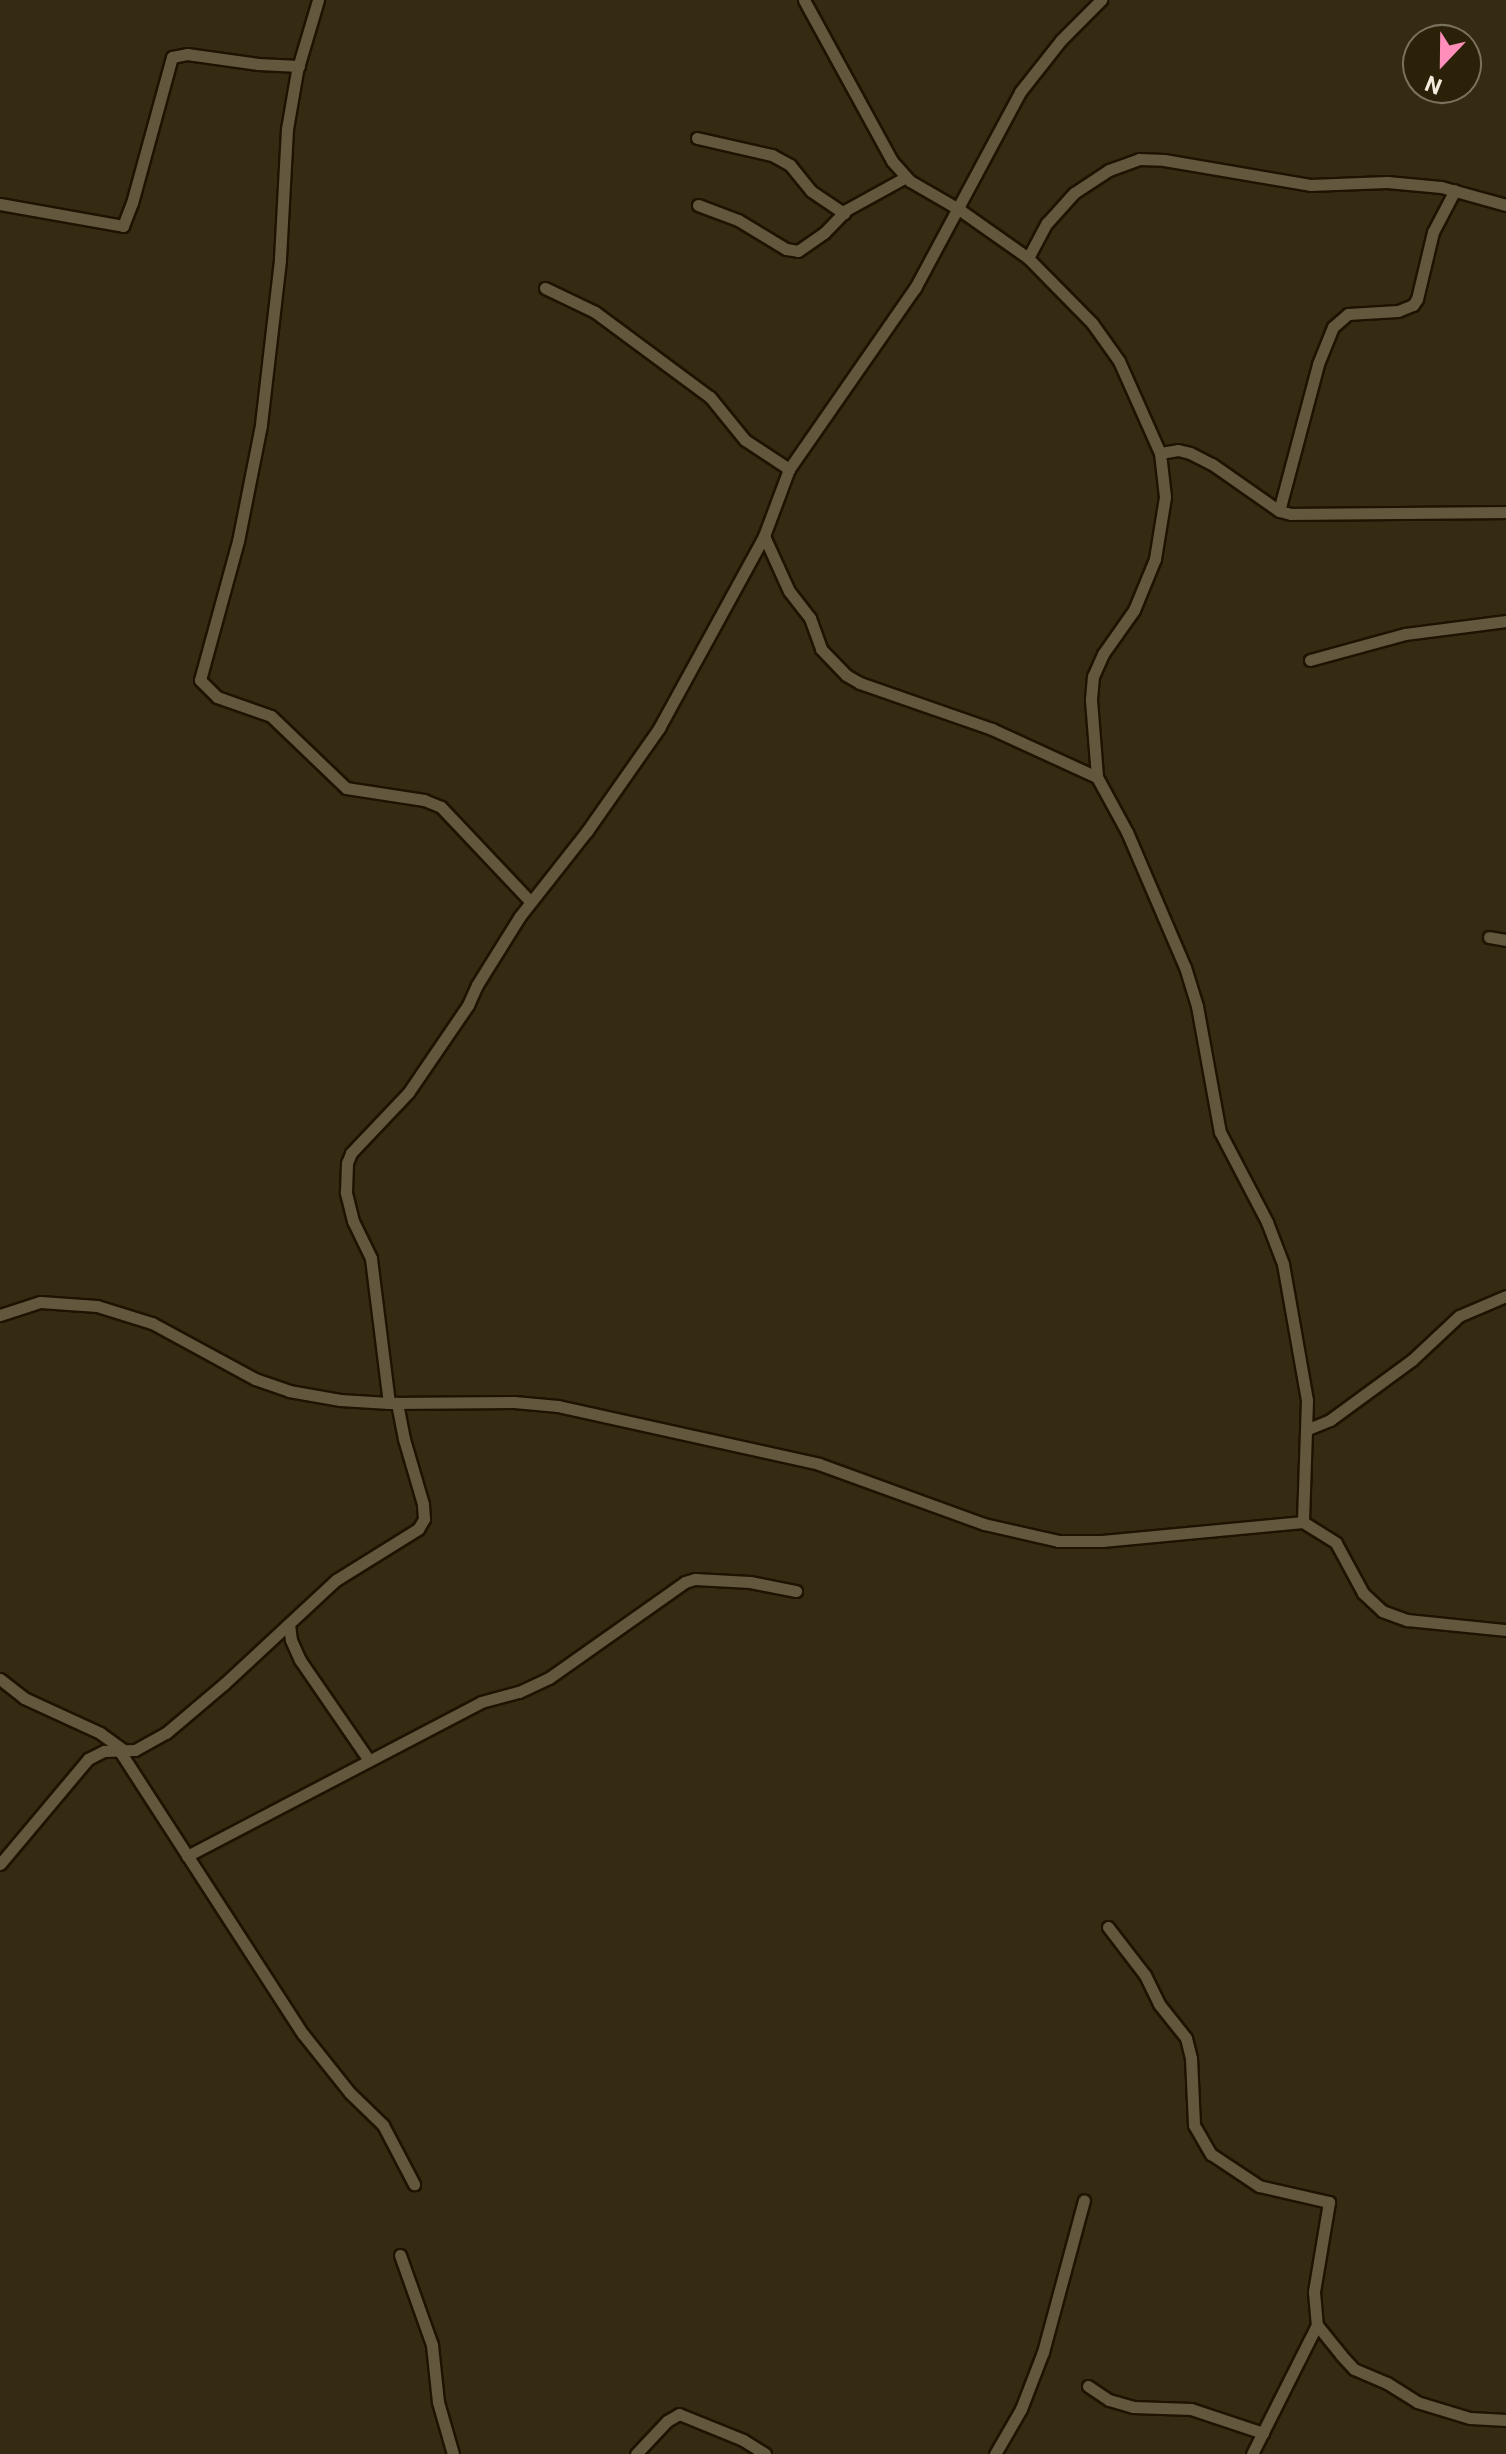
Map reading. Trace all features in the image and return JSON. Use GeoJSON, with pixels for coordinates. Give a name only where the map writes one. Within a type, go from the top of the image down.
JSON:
{"type":"FeatureCollection","features":[{"type":"Feature","properties":{"kind":"street"},"geometry":{"type":"LineString","coordinates":[[318,0],[299,66],[287,129],[280,260],[261,425],[238,541],[200,680],[217,697],[271,716],[346,788],[424,800],[441,807],[530,901]]}},
{"type":"Feature","properties":{"kind":"street"},"geometry":{"type":"LineString","coordinates":[[804,0],[883,145],[906,177],[1028,258],[1092,323],[1119,361],[1160,453],[1165,497],[1155,559],[1134,610],[1093,676],[1091,700],[1097,777],[1127,832],[1185,967],[1197,1006],[1220,1132],[1277,1244],[1304,1370],[1308,1429],[1303,1522]]}},
{"type":"Feature","properties":{"kind":"street"},"geometry":{"type":"LineString","coordinates":[[0,1864],[88,1759],[104,1751],[143,1747],[166,1733],[336,1580],[422,1524],[423,1504],[393,1403],[371,1258],[349,1208],[347,1163],[361,1138],[408,1093],[468,1005],[496,951],[530,901],[587,831],[659,728],[764,536],[789,469],[896,318],[960,210],[1000,124],[1020,92],[1068,32],[1101,0]]}},
{"type":"Feature","properties":{"kind":"street"},"geometry":{"type":"LineString","coordinates":[[0,204],[123,226],[172,57],[187,54],[299,66]]}},
{"type":"Feature","properties":{"kind":"street"},"geometry":{"type":"LineString","coordinates":[[697,138],[772,155],[790,165],[811,191],[844,213]]}},
{"type":"Feature","properties":{"kind":"street"},"geometry":{"type":"LineString","coordinates":[[1028,258],[1042,231],[1074,193],[1109,170],[1139,159],[1164,160],[1310,185],[1387,182],[1455,190],[1506,205]]}},
{"type":"Feature","properties":{"kind":"street"},"geometry":{"type":"LineString","coordinates":[[698,205],[798,251],[824,233],[844,213],[906,177]]}},
{"type":"Feature","properties":{"kind":"street"},"geometry":{"type":"LineString","coordinates":[[1279,511],[1318,364],[1333,327],[1348,314],[1398,311],[1413,305],[1433,232],[1455,190]]}},
{"type":"Feature","properties":{"kind":"street"},"geometry":{"type":"LineString","coordinates":[[545,288],[595,312],[710,397],[745,440],[789,469]]}},
{"type":"Feature","properties":{"kind":"street"},"geometry":{"type":"LineString","coordinates":[[1160,453],[1178,450],[1200,458],[1279,511],[1314,515],[1506,512]]}},
{"type":"Feature","properties":{"kind":"street"},"geometry":{"type":"LineString","coordinates":[[764,536],[789,591],[810,618],[821,649],[835,667],[853,680],[992,729],[1097,777]]}},
{"type":"Feature","properties":{"kind":"street"},"geometry":{"type":"LineString","coordinates":[[1310,660],[1405,634],[1506,621]]}},
{"type":"Feature","properties":{"kind":"street"},"geometry":{"type":"LineString","coordinates":[[1489,937],[1506,940]]}},
{"type":"Feature","properties":{"kind":"street"},"geometry":{"type":"LineString","coordinates":[[1308,1429],[1330,1420],[1412,1360],[1459,1316],[1506,1296]]}},
{"type":"Feature","properties":{"kind":"street"},"geometry":{"type":"LineString","coordinates":[[0,1315],[40,1302],[97,1306],[152,1323],[223,1363],[273,1386],[321,1397],[393,1403],[514,1402],[558,1406],[828,1467],[971,1520],[1058,1541],[1102,1541],[1303,1522],[1336,1543],[1363,1593],[1382,1611],[1407,1620],[1506,1630]]}},
{"type":"Feature","properties":{"kind":"street"},"geometry":{"type":"LineString","coordinates":[[187,1856],[481,1702],[519,1692],[549,1678],[685,1582],[695,1579],[750,1582],[796,1591]]}},
{"type":"Feature","properties":{"kind":"street"},"geometry":{"type":"LineString","coordinates":[[289,1624],[291,1640],[300,1660],[368,1759]]}},
{"type":"Feature","properties":{"kind":"street"},"geometry":{"type":"LineString","coordinates":[[0,1679],[24,1698],[100,1733],[121,1750],[303,2034],[350,2093],[383,2125],[414,2184]]}},
{"type":"Feature","properties":{"kind":"street"},"geometry":{"type":"LineString","coordinates":[[1108,1927],[1145,1975],[1159,2004],[1190,2046],[1192,2110],[1201,2142],[1222,2163],[1259,2186],[1329,2202],[1314,2292],[1317,2325],[1252,2454]]}},
{"type":"Feature","properties":{"kind":"street"},"geometry":{"type":"LineString","coordinates":[[995,2454],[1021,2409],[1043,2352],[1084,2200]]}},
{"type":"Feature","properties":{"kind":"street"},"geometry":{"type":"LineString","coordinates":[[400,2255],[432,2345],[438,2402],[453,2454]]}},
{"type":"Feature","properties":{"kind":"street"},"geometry":{"type":"LineString","coordinates":[[1317,2325],[1354,2369],[1387,2383],[1417,2402],[1470,2418],[1506,2420]]}},
{"type":"Feature","properties":{"kind":"street"},"geometry":{"type":"LineString","coordinates":[[1088,2386],[1109,2400],[1133,2407],[1191,2409],[1263,2433]]}},
{"type":"Feature","properties":{"kind":"street"},"geometry":{"type":"LineString","coordinates":[[636,2454],[667,2421],[679,2414],[743,2440],[765,2454]]}}]}
